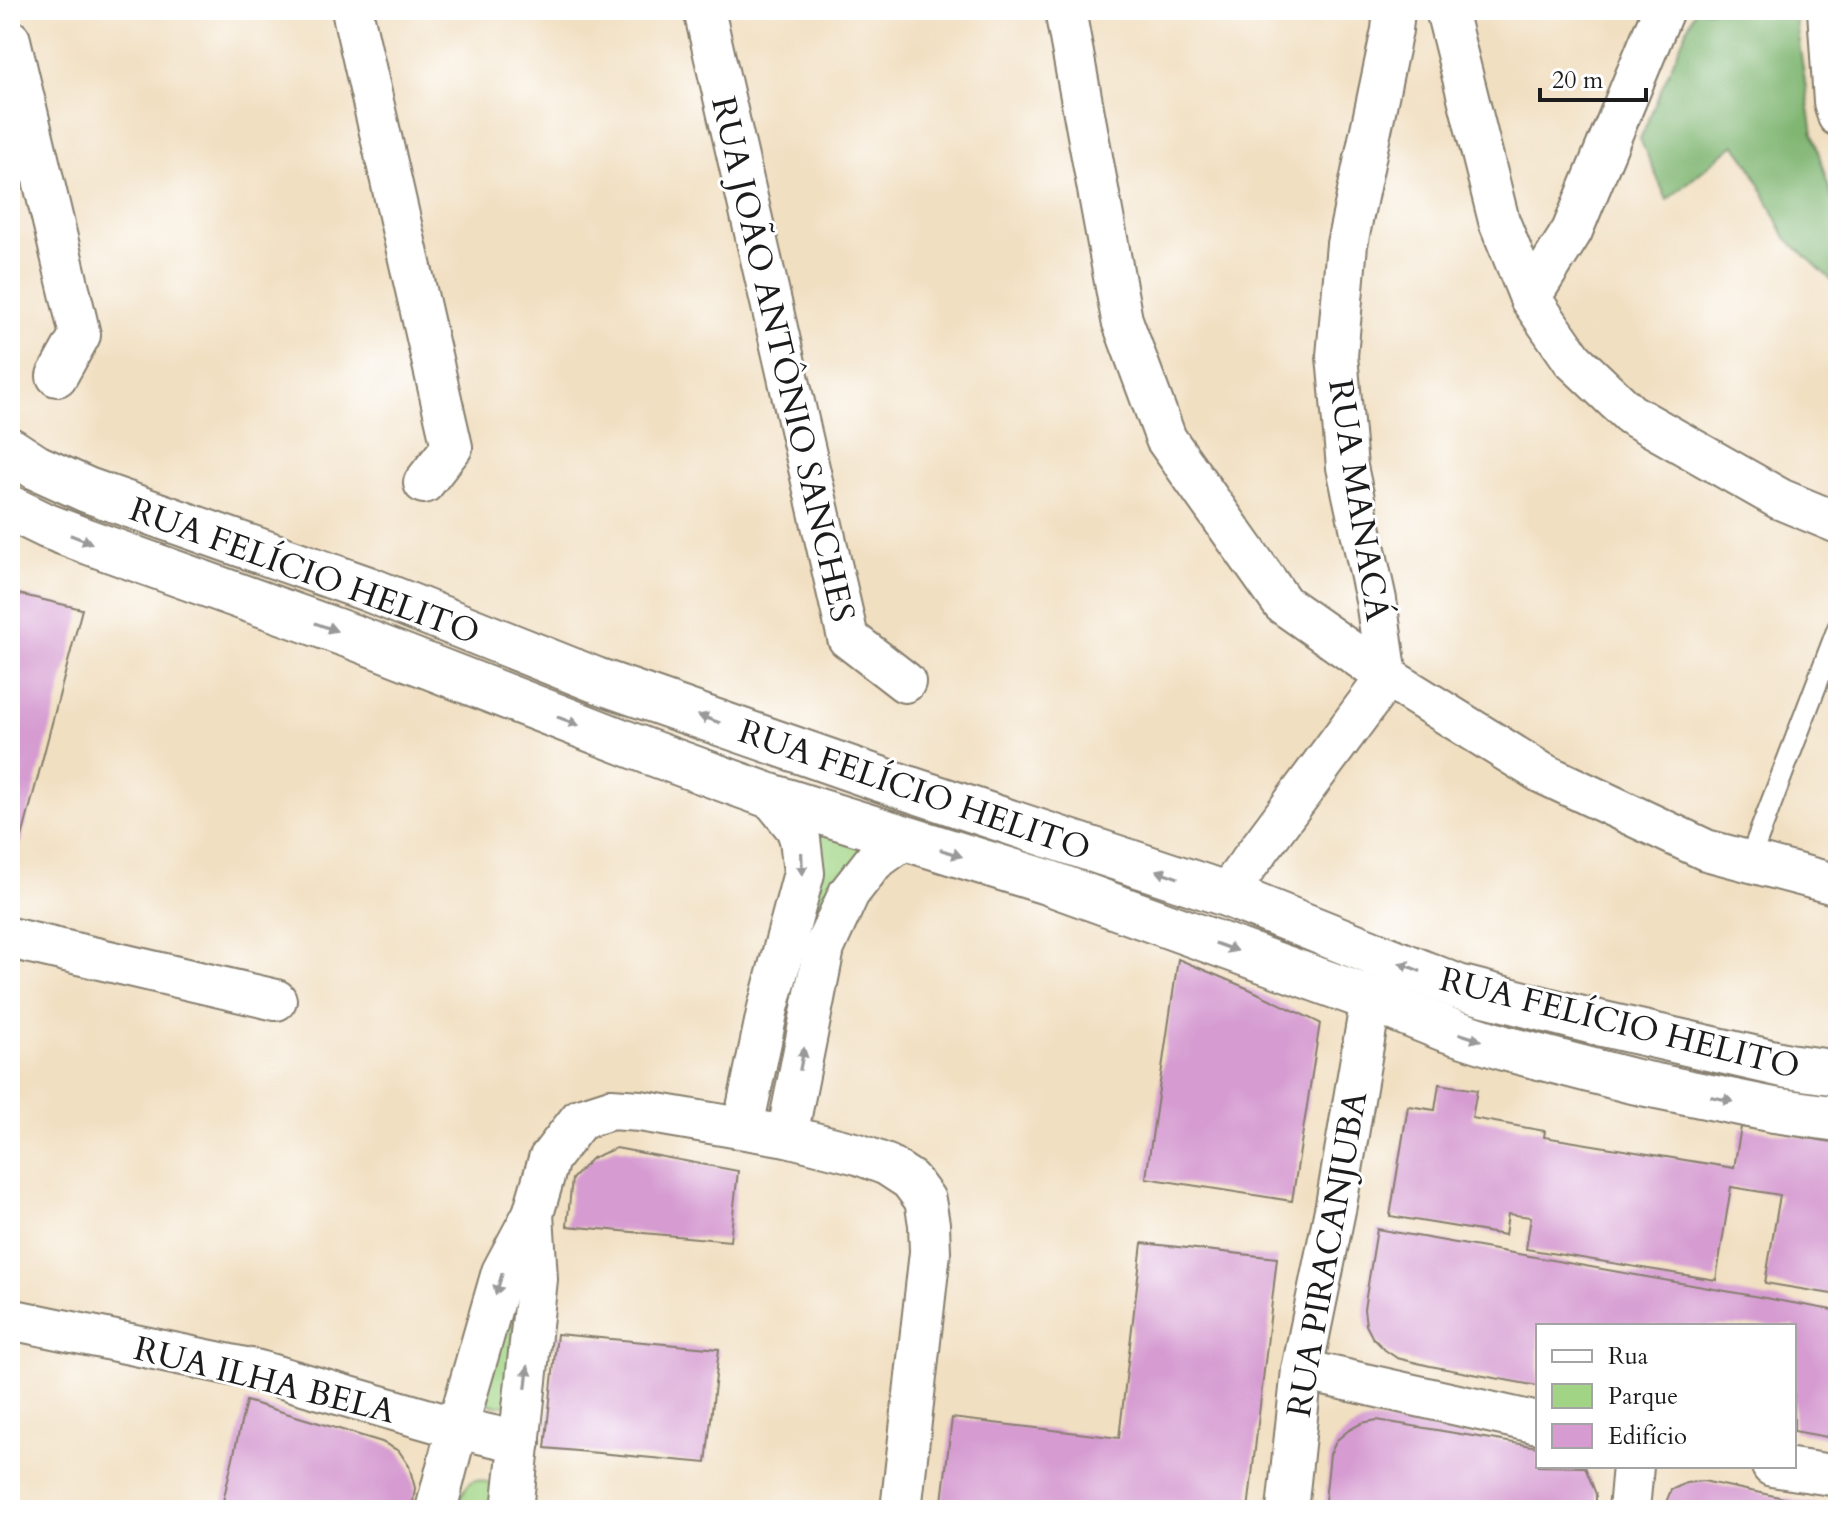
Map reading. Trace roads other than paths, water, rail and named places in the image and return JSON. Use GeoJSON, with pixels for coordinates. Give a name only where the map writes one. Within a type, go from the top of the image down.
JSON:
{"type":"FeatureCollection","features":[{"type":"Feature","properties":{"kind":"main road","name":"RUA FELÍCIO HELITO"},"geometry":{"type":"LineString","coordinates":[[10,450],[36,467],[87,490],[368,589],[596,680],[1226,894],[1458,987],[1788,1066],[1838,1073]]}},
{"type":"Feature","properties":{"kind":"main road","name":"RUA FELÍCIO HELITO"},"geometry":{"type":"LineString","coordinates":[[10,508],[86,541],[356,638],[770,796],[1047,882],[1371,999],[1445,1029],[1504,1048],[1661,1087],[1774,1110],[1838,1119]]}},
{"type":"Feature","properties":{"kind":"street"},"geometry":{"type":"LineString","coordinates":[[352,10],[452,447],[424,483]]}},
{"type":"Feature","properties":{"kind":"street","name":"RUA JOÃO ANTÔNIO SANCHES"},"geometry":{"type":"LineString","coordinates":[[704,10],[848,638],[905,682]]}},
{"type":"Feature","properties":{"kind":"street"},"geometry":{"type":"LineString","coordinates":[[1065,10],[1122,320],[1166,439],[1283,604],[1387,677],[1542,773],[1706,850],[1838,885]]}},
{"type":"Feature","properties":{"kind":"street","name":"RUA MANACÁ"},"geometry":{"type":"LineString","coordinates":[[1387,677],[1376,600],[1347,467],[1337,356],[1347,244],[1394,10]]}},
{"type":"Feature","properties":{"kind":"street"},"geometry":{"type":"LineString","coordinates":[[1446,10],[1499,221],[1530,298],[1573,360],[1630,414],[1780,499],[1838,523]]}},
{"type":"Feature","properties":{"kind":"street"},"geometry":{"type":"LineString","coordinates":[[1530,298],[1572,231],[1663,10]]}},
{"type":"Feature","properties":{"kind":"street"},"geometry":{"type":"LineString","coordinates":[[1828,10],[1834,102],[1838,116]]}},
{"type":"Feature","properties":{"kind":"street"},"geometry":{"type":"LineString","coordinates":[[10,40],[80,335],[57,376]]}},
{"type":"Feature","properties":{"kind":"street"},"geometry":{"type":"LineString","coordinates":[[1226,894],[1387,677]]}},
{"type":"Feature","properties":{"kind":"street"},"geometry":{"type":"LineString","coordinates":[[743,1127],[768,1008],[804,873],[796,828],[770,796]]}},
{"type":"Feature","properties":{"kind":"street"},"geometry":{"type":"LineString","coordinates":[[787,1136],[824,948],[849,893],[874,861],[906,838]]}},
{"type":"Feature","properties":{"kind":"street"},"geometry":{"type":"LineString","coordinates":[[10,938],[276,1000]]}},
{"type":"Feature","properties":{"kind":"street","name":"RUA PIRACANJUBA"},"geometry":{"type":"LineString","coordinates":[[1287,1510],[1302,1370],[1336,1205],[1371,999]]}},
{"type":"Feature","properties":{"kind":"street"},"geometry":{"type":"LineString","coordinates":[[436,1510],[502,1272],[533,1214],[549,1159],[580,1119],[611,1109],[743,1127],[858,1154],[887,1165],[910,1180],[925,1200],[930,1252],[901,1510]]}},
{"type":"Feature","properties":{"kind":"street"},"geometry":{"type":"LineString","coordinates":[[512,1510],[537,1279],[533,1214]]}},
{"type":"Feature","properties":{"kind":"street","name":"RUA ILHA BELA"},"geometry":{"type":"LineString","coordinates":[[10,1319],[255,1370],[457,1428],[520,1442]]}},
{"type":"Feature","properties":{"kind":"street"},"geometry":{"type":"LineString","coordinates":[[1302,1370],[1536,1423]]}},
{"type":"Feature","properties":{"kind":"street"},"geometry":{"type":"LineString","coordinates":[[1629,1510],[1633,1468]]}},
{"type":"Feature","properties":{"kind":"street"},"geometry":{"type":"LineString","coordinates":[[1785,1468],[1838,1476]]}},
{"type":"Feature","properties":{"kind":"lane"},"geometry":{"type":"LineString","coordinates":[[1749,861],[1838,628]]}}]}
